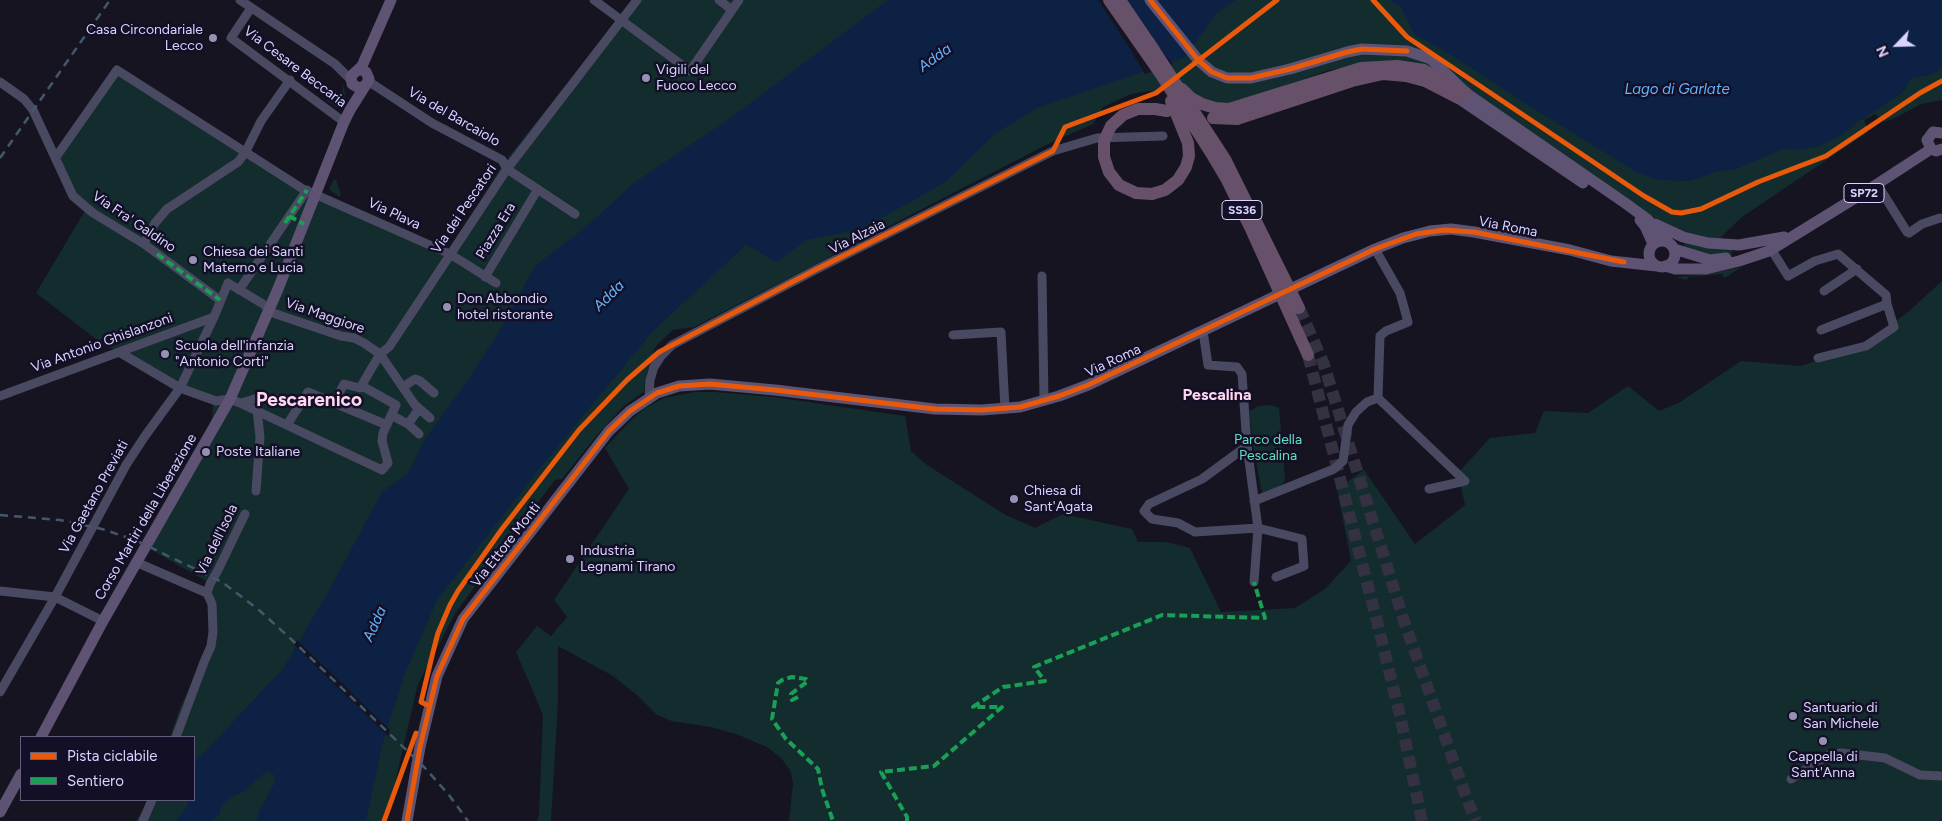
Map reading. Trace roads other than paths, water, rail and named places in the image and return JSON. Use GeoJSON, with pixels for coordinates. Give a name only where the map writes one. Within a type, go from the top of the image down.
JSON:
{"type":"FeatureCollection","features":[{"type":"Feature","properties":{"kind":"highway","name":"SS36"},"geometry":{"type":"LineString","coordinates":[[1109,0],[1160,73],[1212,153],[1254,236],[1308,355]]}},
{"type":"Feature","properties":{"kind":"highway","name":"SS36"},"geometry":{"type":"LineString","coordinates":[[1120,0],[1225,159],[1299,308]]}},
{"type":"Feature","properties":{"kind":"highway"},"geometry":{"type":"LineString","coordinates":[[1148,41],[1181,88],[1193,100],[1215,108],[1229,109],[1361,68],[1386,66],[1424,70],[1462,95]]}},
{"type":"Feature","properties":{"kind":"highway"},"geometry":{"type":"LineString","coordinates":[[1160,73],[1188,140],[1188,159],[1183,174],[1170,188],[1157,193],[1141,194],[1124,188],[1114,179],[1106,165],[1104,146],[1110,129],[1123,115],[1138,109],[1161,110]]}},
{"type":"Feature","properties":{"kind":"highway"},"geometry":{"type":"LineString","coordinates":[[1213,118],[1237,119],[1352,81],[1383,74],[1406,76],[1425,81],[1462,95]]}},
{"type":"Feature","properties":{"kind":"main road","name":"Corso Martiri della Liberazione"},"geometry":{"type":"LineString","coordinates":[[42,736],[103,621],[235,401],[269,308],[304,224],[311,192],[350,110],[358,77],[392,0]]}},
{"type":"Feature","properties":{"kind":"main road"},"geometry":{"type":"LineString","coordinates":[[1150,0],[1196,59],[1209,70],[1231,79],[1254,78],[1362,49],[1407,51],[1431,59],[1462,95],[1547,160],[1641,221],[1652,247],[1650,259],[1661,266],[1673,260],[1672,246],[1647,219]]}},
{"type":"Feature","properties":{"kind":"main road"},"geometry":{"type":"LineString","coordinates":[[1462,95],[1647,219],[1683,237],[1708,244],[1739,245],[1769,241],[1796,234]]}},
{"type":"Feature","properties":{"kind":"main road"},"geometry":{"type":"LineString","coordinates":[[1939,149],[1927,140],[1930,134],[1936,131],[1942,133]]}},
{"type":"Feature","properties":{"kind":"main road","name":"SP72"},"geometry":{"type":"LineString","coordinates":[[1796,234],[1877,184],[1939,149]]}},
{"type":"Feature","properties":{"kind":"main road","name":"Via Roma"},"geometry":{"type":"LineString","coordinates":[[604,438],[626,414],[649,397],[669,388],[705,384],[775,390],[935,409],[1004,409],[1044,401],[1088,386],[1375,249],[1416,234],[1436,230],[1459,230],[1624,262],[1675,269],[1706,269],[1739,262],[1771,249],[1796,234]]}},
{"type":"Feature","properties":{"kind":"main road"},"geometry":{"type":"LineString","coordinates":[[1624,262],[1641,257],[1661,241],[1702,258],[1719,260],[1767,248],[1796,234]]}},
{"type":"Feature","properties":{"kind":"main road","name":"Via Ettore Monti"},"geometry":{"type":"LineString","coordinates":[[407,821],[429,706],[437,676],[463,619],[604,438]]}},
{"type":"Feature","properties":{"kind":"main road"},"geometry":{"type":"LineString","coordinates":[[0,812],[20,776]]}},
{"type":"Feature","properties":{"kind":"street"},"geometry":{"type":"LineString","coordinates":[[240,0],[335,64],[358,77]]}},
{"type":"Feature","properties":{"kind":"street"},"geometry":{"type":"LineString","coordinates":[[594,0],[690,71],[739,0]]}},
{"type":"Feature","properties":{"kind":"street","name":"Via dei Pescatori"},"geometry":{"type":"LineString","coordinates":[[362,386],[380,354],[388,347],[507,169],[637,0]]}},
{"type":"Feature","properties":{"kind":"street"},"geometry":{"type":"LineString","coordinates":[[718,0],[732,10]]}},
{"type":"Feature","properties":{"kind":"street","name":"Via Cesare Beccaria"},"geometry":{"type":"LineString","coordinates":[[251,8],[231,38],[344,122]]}},
{"type":"Feature","properties":{"kind":"street","name":"Via Plava"},"geometry":{"type":"LineString","coordinates":[[56,157],[117,70],[245,153],[311,192],[450,254],[485,277]]}},
{"type":"Feature","properties":{"kind":"street","name":"Via del Barcaiolo"},"geometry":{"type":"LineString","coordinates":[[358,77],[371,83],[432,123],[502,160],[507,169],[576,214]]}},
{"type":"Feature","properties":{"kind":"street"},"geometry":{"type":"LineString","coordinates":[[144,244],[155,223],[167,209],[238,162],[245,153],[261,121],[290,80]]}},
{"type":"Feature","properties":{"kind":"street","name":"Via Fra' Galdino"},"geometry":{"type":"LineString","coordinates":[[0,82],[24,99],[33,110],[73,196],[93,213],[144,244],[220,300]]}},
{"type":"Feature","properties":{"kind":"street","name":"Via Alzaia"},"geometry":{"type":"LineString","coordinates":[[649,397],[650,380],[654,367],[661,356],[672,345],[816,270],[1053,151],[1097,138],[1163,136]]}},
{"type":"Feature","properties":{"kind":"street"},"geometry":{"type":"LineString","coordinates":[[1877,184],[1907,232],[1909,233],[1922,224],[1940,218]]}},
{"type":"Feature","properties":{"kind":"street","name":"Piazza Era"},"geometry":{"type":"LineString","coordinates":[[496,284],[485,277],[538,189]]}},
{"type":"Feature","properties":{"kind":"street"},"geometry":{"type":"LineString","coordinates":[[220,300],[228,283],[239,290],[287,220],[311,192]]}},
{"type":"Feature","properties":{"kind":"street"},"geometry":{"type":"LineString","coordinates":[[287,220],[304,224]]}},
{"type":"Feature","properties":{"kind":"street"},"geometry":{"type":"LineString","coordinates":[[1375,249],[1400,293],[1408,322],[1380,336],[1378,398],[1465,481],[1428,489]]}},
{"type":"Feature","properties":{"kind":"street"},"geometry":{"type":"LineString","coordinates":[[1771,249],[1788,276],[1816,261],[1838,254],[1886,295],[1894,327],[1866,346],[1818,358]]}},
{"type":"Feature","properties":{"kind":"street"},"geometry":{"type":"LineString","coordinates":[[1824,292],[1857,269]]}},
{"type":"Feature","properties":{"kind":"street"},"geometry":{"type":"LineString","coordinates":[[1042,276],[1044,401]]}},
{"type":"Feature","properties":{"kind":"street","name":"Via Maggiore"},"geometry":{"type":"LineString","coordinates":[[239,290],[269,308],[273,313],[341,336],[354,338],[380,354],[420,409],[430,418]]}},
{"type":"Feature","properties":{"kind":"street","name":"Via Gaetano Previati"},"geometry":{"type":"LineString","coordinates":[[0,692],[55,597],[126,465],[180,388],[214,317],[220,300]]}},
{"type":"Feature","properties":{"kind":"street"},"geometry":{"type":"LineString","coordinates":[[1821,330],[1887,304]]}},
{"type":"Feature","properties":{"kind":"street","name":"Via Antonio Ghislanzoni"},"geometry":{"type":"LineString","coordinates":[[0,396],[214,317]]}},
{"type":"Feature","properties":{"kind":"street"},"geometry":{"type":"LineString","coordinates":[[1202,331],[1208,365],[1237,367],[1242,374],[1247,446],[1258,528],[1254,582]]}},
{"type":"Feature","properties":{"kind":"street"},"geometry":{"type":"LineString","coordinates":[[953,335],[1001,332],[1004,409]]}},
{"type":"Feature","properties":{"kind":"street"},"geometry":{"type":"LineString","coordinates":[[119,352],[180,388],[216,401],[258,398],[299,404]]}},
{"type":"Feature","properties":{"kind":"street"},"geometry":{"type":"LineString","coordinates":[[403,387],[415,379],[420,380],[434,393]]}},
{"type":"Feature","properties":{"kind":"street"},"geometry":{"type":"LineString","coordinates":[[235,401],[382,470],[388,463],[382,441],[383,433],[396,405],[362,386],[360,388],[344,384],[334,403]]}},
{"type":"Feature","properties":{"kind":"street"},"geometry":{"type":"LineString","coordinates":[[287,425],[308,392],[387,425]]}},
{"type":"Feature","properties":{"kind":"street"},"geometry":{"type":"LineString","coordinates":[[1254,500],[1334,469],[1343,461],[1348,425],[1356,412],[1367,402],[1378,398]]}},
{"type":"Feature","properties":{"kind":"street"},"geometry":{"type":"LineString","coordinates":[[408,424],[420,409]]}},
{"type":"Feature","properties":{"kind":"street"},"geometry":{"type":"LineString","coordinates":[[256,491],[260,437],[257,410]]}},
{"type":"Feature","properties":{"kind":"street"},"geometry":{"type":"LineString","coordinates":[[391,415],[408,424],[419,434]]}},
{"type":"Feature","properties":{"kind":"street"},"geometry":{"type":"LineString","coordinates":[[1247,446],[1202,479],[1149,504],[1144,510],[1152,519],[1178,523],[1195,532],[1258,528],[1302,539],[1304,566],[1276,577]]}},
{"type":"Feature","properties":{"kind":"street","name":"Via dell'Isola"},"geometry":{"type":"LineString","coordinates":[[176,736],[211,646],[213,632],[212,604],[207,593],[245,514]]}},
{"type":"Feature","properties":{"kind":"street"},"geometry":{"type":"LineString","coordinates":[[138,563],[207,593]]}},
{"type":"Feature","properties":{"kind":"street"},"geometry":{"type":"LineString","coordinates":[[0,591],[55,597],[103,621]]}},
{"type":"Feature","properties":{"kind":"street"},"geometry":{"type":"LineString","coordinates":[[1791,779],[1828,755],[1841,753],[1885,758],[1920,775],[1942,776]]}},
{"type":"Feature","properties":{"kind":"street"},"geometry":{"type":"LineString","coordinates":[[143,821],[152,801]]}},
{"type":"Feature","properties":{"kind":"water","name":"Adda"},"geometry":{"type":"Polygon","coordinates":[[[888,0],[1236,0],[1217,13],[1185,57],[1037,108],[996,133],[946,181],[859,229],[806,240],[777,262],[746,245],[654,330],[540,468],[437,600],[404,676],[384,738],[366,821],[256,821],[260,809],[274,784],[275,778],[273,774],[267,771],[243,792],[233,796],[221,806],[219,815],[210,821],[176,821],[187,807],[189,801],[195,801],[195,762],[283,669],[332,585],[382,492],[408,473],[425,439],[470,377],[500,330],[535,266],[587,226],[635,182],[732,117],[888,0]]]}},
{"type":"Feature","properties":{"kind":"water","name":"Lago di Garlate"},"geometry":{"type":"Polygon","coordinates":[[[1390,0],[1942,0],[1942,63],[1940,69],[1932,75],[1910,79],[1902,93],[1840,136],[1817,147],[1796,150],[1785,148],[1736,169],[1716,172],[1690,181],[1660,180],[1638,173],[1440,48],[1414,34],[1401,7],[1390,0]]]}},
{"type":"Feature","properties":{"kind":"tunnel"},"geometry":{"type":"LineString","coordinates":[[1299,308],[1323,362],[1404,621],[1476,821]]}},
{"type":"Feature","properties":{"kind":"tunnel"},"geometry":{"type":"LineString","coordinates":[[1308,355],[1379,629],[1401,720],[1422,821]]}},
{"type":"Feature","properties":{"kind":"railway"},"geometry":{"type":"LineString","coordinates":[[0,158],[110,0]]}},
{"type":"Feature","properties":{"kind":"railway"},"geometry":{"type":"LineString","coordinates":[[0,515],[60,520],[102,529],[135,540],[222,582],[259,610],[292,640],[425,768],[449,795],[468,821]]}},
{"type":"Feature","properties":{"kind":"place","name":"Casa Circondariale Lecco"},"geometry":{"type":"Point","coordinates":[213,38]}},
{"type":"Feature","properties":{"kind":"place","name":"Vigili del Fuoco Lecco"},"geometry":{"type":"Point","coordinates":[646,78]}},
{"type":"Feature","properties":{"kind":"place","name":"Chiesa dei Santi Materno e Lucia"},"geometry":{"type":"Point","coordinates":[193,260]}},
{"type":"Feature","properties":{"kind":"place","name":"Don Abbondio hotel ristorante"},"geometry":{"type":"Point","coordinates":[447,307]}},
{"type":"Feature","properties":{"kind":"place","name":"Scuola dell'infanzia \"Antonio Corti\""},"geometry":{"type":"Point","coordinates":[165,354]}},
{"type":"Feature","properties":{"kind":"place","name":"Poste Italiane"},"geometry":{"type":"Point","coordinates":[206,452]}},
{"type":"Feature","properties":{"kind":"place","name":"Chiesa di Sant'Agata"},"geometry":{"type":"Point","coordinates":[1014,499]}},
{"type":"Feature","properties":{"kind":"place","name":"Industria Legnami Tirano"},"geometry":{"type":"Point","coordinates":[570,559]}},
{"type":"Feature","properties":{"kind":"place","name":"Santuario di San Michele"},"geometry":{"type":"Point","coordinates":[1793,716]}},
{"type":"Feature","properties":{"kind":"place","name":"Cappella di Sant'Anna"},"geometry":{"type":"Point","coordinates":[1823,741]}},
{"type":"Feature","properties":{"kind":"district","name":"Pescalina"},"geometry":{"type":"Point","coordinates":[1217,395]}},
{"type":"Feature","properties":{"kind":"district","name":"Pescarenico"},"geometry":{"type":"Point","coordinates":[309,400]}},
{"type":"Feature","properties":{"kind":"park label","name":"Parco della Pescalina"},"geometry":{"type":"Point","coordinates":[1268,448]}}]}
